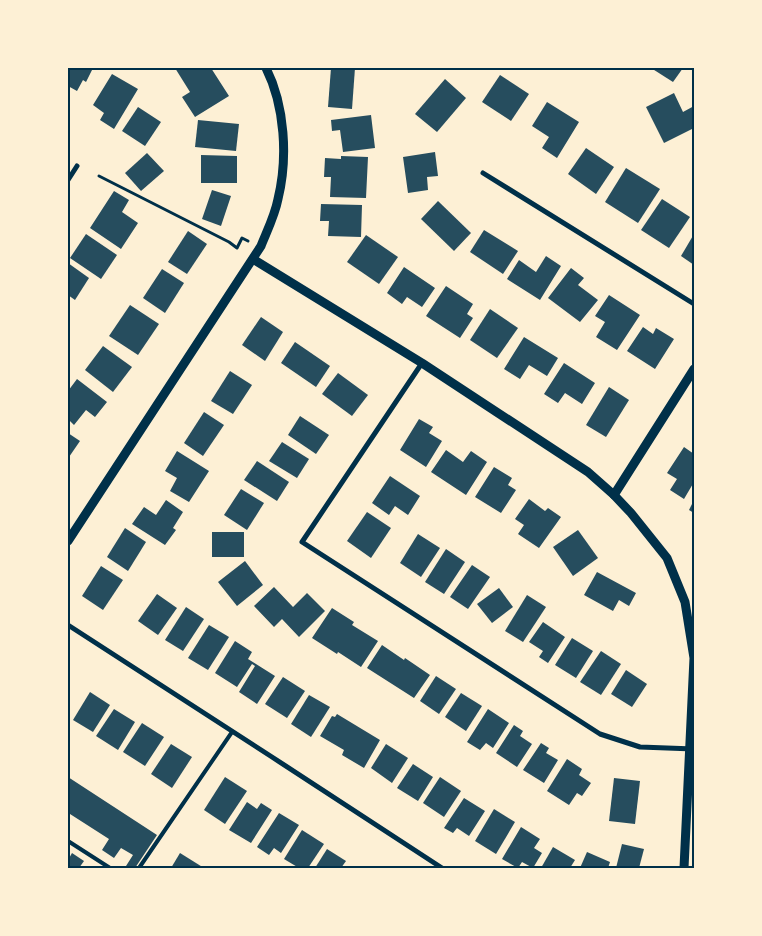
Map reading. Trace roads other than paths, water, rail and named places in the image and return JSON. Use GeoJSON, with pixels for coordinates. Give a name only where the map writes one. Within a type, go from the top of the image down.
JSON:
{"type":"FeatureCollection","features":[{"type":"Feature","properties":{"kind":"street"},"geometry":{"type":"LineString","coordinates":[[68,541],[261,246],[278,200],[284,156],[279,107],[270,75],[266,68]]}},
{"type":"Feature","properties":{"kind":"street"},"geometry":{"type":"LineString","coordinates":[[68,180],[78,166]]}},
{"type":"Feature","properties":{"kind":"street"},"geometry":{"type":"LineString","coordinates":[[483,173],[694,304]]}},
{"type":"Feature","properties":{"kind":"street"},"geometry":{"type":"LineString","coordinates":[[253,258],[422,362],[588,472],[631,513],[667,558],[685,602],[694,658],[692,749],[684,868]]}},
{"type":"Feature","properties":{"kind":"street"},"geometry":{"type":"LineString","coordinates":[[422,362],[302,542],[600,734],[640,747],[692,749]]}},
{"type":"Feature","properties":{"kind":"street"},"geometry":{"type":"LineString","coordinates":[[614,495],[694,369]]}},
{"type":"Feature","properties":{"kind":"street"},"geometry":{"type":"LineString","coordinates":[[68,625],[442,868]]}},
{"type":"Feature","properties":{"kind":"lane"},"geometry":{"type":"LineString","coordinates":[[139,868],[232,732]]}},
{"type":"Feature","properties":{"kind":"lane"},"geometry":{"type":"LineString","coordinates":[[68,841],[110,868]]}}]}
